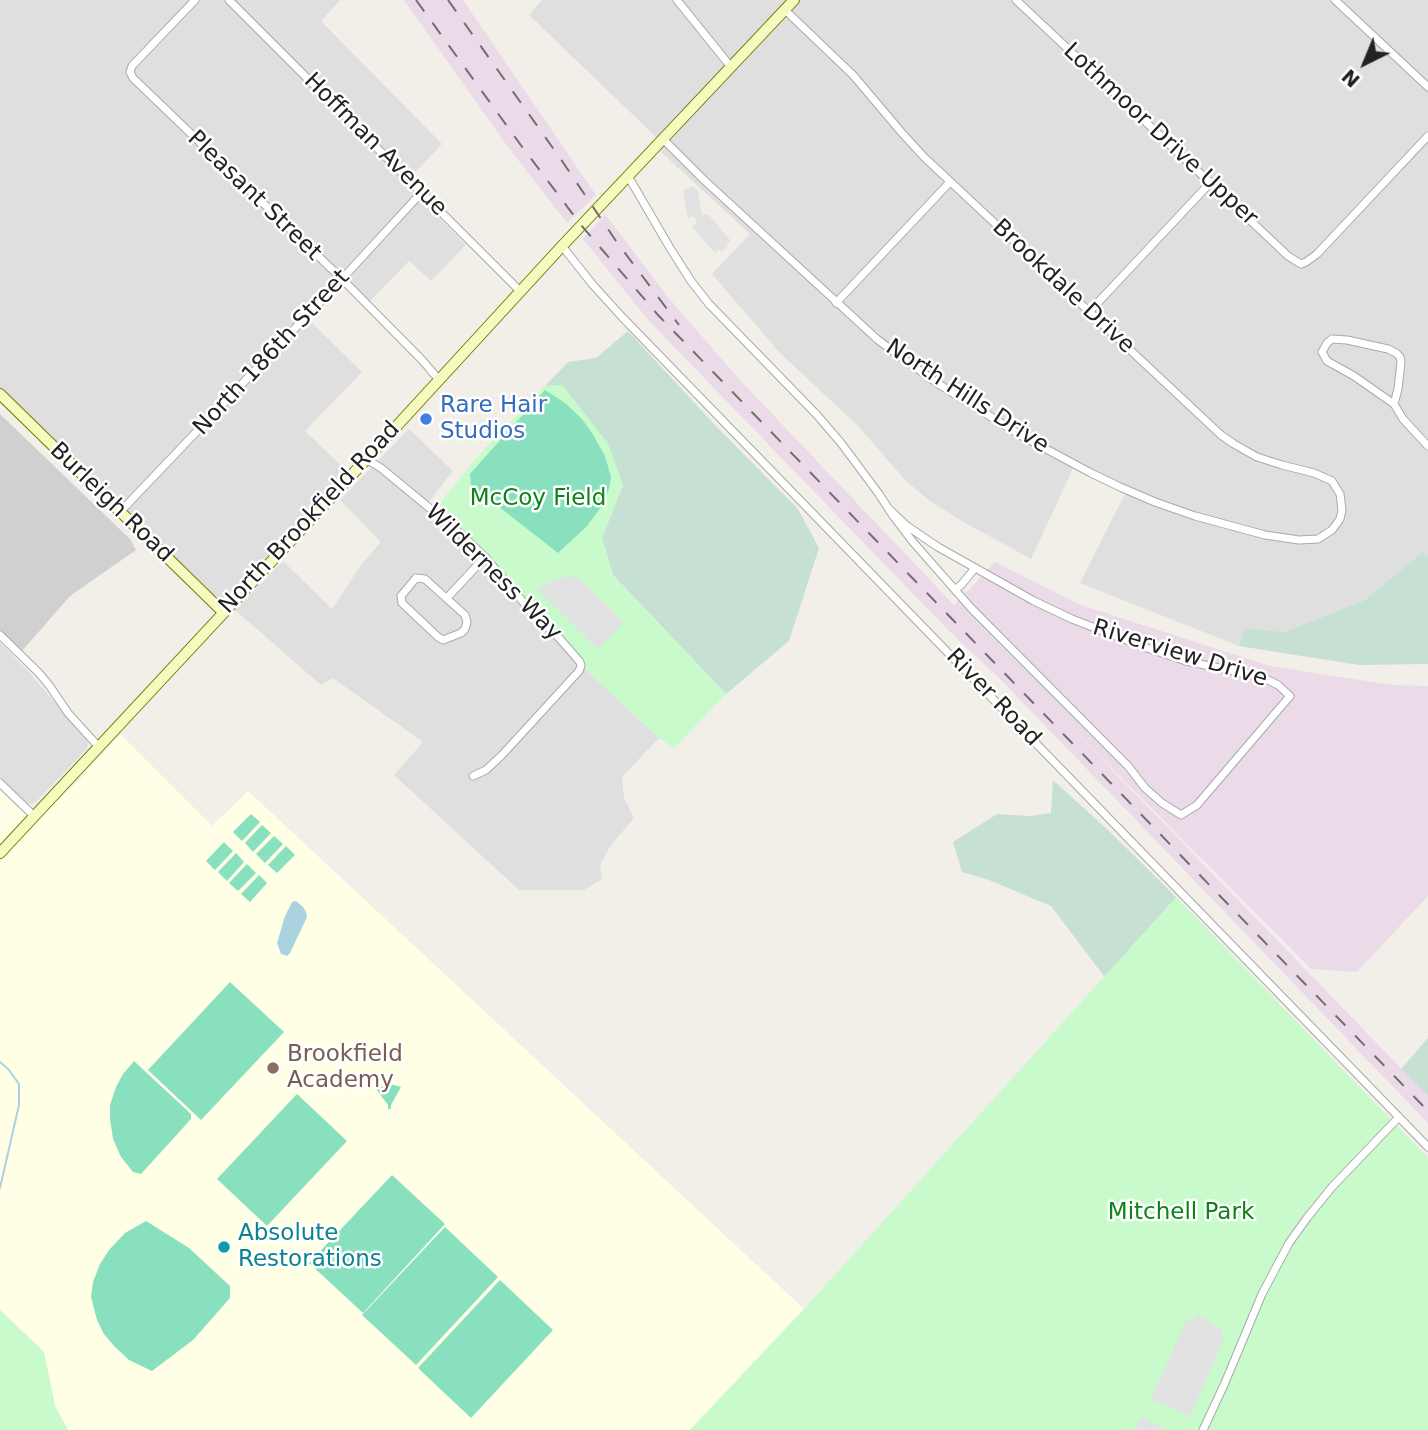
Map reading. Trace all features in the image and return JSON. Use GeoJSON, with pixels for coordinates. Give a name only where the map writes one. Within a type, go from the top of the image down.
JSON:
{"type":"FeatureCollection","features":[{"type":"Feature","properties":{"kind":"street","name":"Pleasant Street"},"geometry":{"type":"LineString","coordinates":[[195,0],[132,66],[130,72],[139,86],[342,279],[439,380]]}},
{"type":"Feature","properties":{"kind":"street","name":"Hoffman Avenue"},"geometry":{"type":"LineString","coordinates":[[229,0],[520,290]]}},
{"type":"Feature","properties":{"kind":"street"},"geometry":{"type":"LineString","coordinates":[[677,0],[731,68]]}},
{"type":"Feature","properties":{"kind":"street","name":"North Brookfield Road"},"geometry":{"type":"LineString","coordinates":[[0,853],[520,290],[794,0]]}},
{"type":"Feature","properties":{"kind":"street","name":"Lothmoor Drive Upper"},"geometry":{"type":"LineString","coordinates":[[1016,0],[1288,256],[1301,264],[1325,246],[1428,135]]}},
{"type":"Feature","properties":{"kind":"street"},"geometry":{"type":"LineString","coordinates":[[1335,0],[1428,86]]}},
{"type":"Feature","properties":{"kind":"street","name":"Brookdale Drive"},"geometry":{"type":"LineString","coordinates":[[785,10],[853,75],[902,133],[950,182],[1207,422],[1234,444],[1268,461],[1314,473],[1332,481],[1340,494],[1342,510],[1337,525],[1332,530]]}},
{"type":"Feature","properties":{"kind":"street","name":"North Hills Drive"},"geometry":{"type":"LineString","coordinates":[[663,139],[836,303],[891,350],[937,383],[1020,435],[1091,473],[1188,514],[1265,535],[1299,540],[1318,539],[1332,530]]}},
{"type":"Feature","properties":{"kind":"street","name":"Riverview Drive"},"geometry":{"type":"LineString","coordinates":[[628,176],[701,295],[817,415],[849,454],[887,508],[913,542],[955,590],[1162,803],[1181,815],[1196,805],[1290,696],[1278,685],[1262,677],[1186,661],[1072,620],[916,533],[887,508]]}},
{"type":"Feature","properties":{"kind":"street"},"geometry":{"type":"LineString","coordinates":[[836,303],[950,182]]}},
{"type":"Feature","properties":{"kind":"street"},"geometry":{"type":"LineString","coordinates":[[1090,312],[1211,183]]}},
{"type":"Feature","properties":{"kind":"street","name":"North 186th Street"},"geometry":{"type":"LineString","coordinates":[[120,512],[422,192]]}},
{"type":"Feature","properties":{"kind":"street","name":"River Road"},"geometry":{"type":"LineString","coordinates":[[562,246],[623,317],[1428,1147]]}},
{"type":"Feature","properties":{"kind":"street"},"geometry":{"type":"LineString","coordinates":[[1394,404],[1401,362],[1396,353],[1346,340],[1327,342],[1322,352],[1328,361],[1394,404],[1403,419],[1428,446]]}},
{"type":"Feature","properties":{"kind":"street","name":"Burleigh Road"},"geometry":{"type":"LineString","coordinates":[[0,394],[223,612]]}},
{"type":"Feature","properties":{"kind":"street","name":"Wilderness Way"},"geometry":{"type":"LineString","coordinates":[[366,459],[410,491],[485,557],[530,610],[576,656],[581,666],[502,755],[486,770],[474,776]]}},
{"type":"Feature","properties":{"kind":"street"},"geometry":{"type":"LineString","coordinates":[[447,598],[485,557]]}},
{"type":"Feature","properties":{"kind":"street"},"geometry":{"type":"LineString","coordinates":[[955,590],[975,568]]}},
{"type":"Feature","properties":{"kind":"street"},"geometry":{"type":"LineString","coordinates":[[416,578],[421,578],[447,598],[465,615],[467,622],[461,633],[443,640],[409,611],[402,603],[401,596],[416,578]]}},
{"type":"Feature","properties":{"kind":"street"},"geometry":{"type":"LineString","coordinates":[[0,635],[49,685],[68,713],[98,746]]}},
{"type":"Feature","properties":{"kind":"street"},"geometry":{"type":"LineString","coordinates":[[0,783],[34,816]]}},
{"type":"Feature","properties":{"kind":"street"},"geometry":{"type":"LineString","coordinates":[[1203,1430],[1262,1294],[1289,1243],[1332,1187],[1399,1117]]}},
{"type":"Feature","properties":{"kind":"shaded area"},"geometry":{"type":"Polygon","coordinates":[[[0,0],[340,0],[321,21],[442,144],[405,183],[466,245],[431,281],[409,261],[369,302],[339,272],[302,313],[362,372],[305,431],[346,470],[235,592],[222,599],[212,594],[0,391],[0,0]]]}},
{"type":"Feature","properties":{"kind":"shaded area"},"geometry":{"type":"Polygon","coordinates":[[[404,0],[463,0],[596,195],[567,223],[505,143],[404,0]]]}},
{"type":"Feature","properties":{"kind":"shaded area"},"geometry":{"type":"Polygon","coordinates":[[[542,0],[787,0],[657,138],[529,15],[542,0]]]}},
{"type":"Feature","properties":{"kind":"shaded area"},"geometry":{"type":"Polygon","coordinates":[[[800,0],[1428,0],[1428,556],[1422,552],[1365,600],[1284,632],[1245,629],[1239,646],[1080,583],[1128,488],[1076,462],[1031,559],[960,520],[930,501],[906,481],[858,426],[780,353],[712,274],[750,234],[660,151],[800,0]]]}},
{"type":"Feature","properties":{"kind":"shaded area"},"geometry":{"type":"Polygon","coordinates":[[[693,186],[698,191],[702,215],[708,214],[731,241],[722,252],[719,249],[715,253],[692,227],[697,222],[694,216],[688,218],[683,190],[693,186]]]}},
{"type":"Feature","properties":{"kind":"shaded area"},"geometry":{"type":"Polygon","coordinates":[[[605,214],[668,297],[738,378],[954,605],[995,562],[1081,605],[1270,666],[1392,685],[1428,686],[1428,896],[1357,972],[1311,969],[1057,713],[1428,1096],[1428,1123],[1001,680],[949,631],[649,321],[583,239],[605,214]]]}},
{"type":"Feature","properties":{"kind":"shaded area"},"geometry":{"type":"Polygon","coordinates":[[[628,331],[798,509],[819,548],[789,641],[726,694],[613,575],[602,538],[623,485],[562,386],[545,386],[568,362],[596,358],[628,331]]]}},
{"type":"Feature","properties":{"kind":"shaded area"},"geometry":{"type":"Polygon","coordinates":[[[0,414],[130,539],[136,550],[70,596],[22,651],[0,630],[0,414]]]}},
{"type":"Feature","properties":{"kind":"shaded area"},"geometry":{"type":"Polygon","coordinates":[[[409,429],[453,471],[423,509],[457,535],[569,654],[659,738],[622,777],[624,798],[634,818],[611,845],[600,865],[602,879],[584,890],[519,890],[394,775],[423,742],[333,678],[321,685],[235,610],[283,561],[332,609],[361,565],[381,542],[340,500],[409,429]]]}},
{"type":"Feature","properties":{"kind":"shaded area"},"geometry":{"type":"Polygon","coordinates":[[[1422,552],[1428,556],[1428,664],[1359,665],[1239,646],[1244,628],[1284,632],[1365,600],[1422,552]]]}},
{"type":"Feature","properties":{"kind":"shaded area"},"geometry":{"type":"Polygon","coordinates":[[[570,576],[580,579],[624,622],[598,649],[536,588],[570,576]]]}},
{"type":"Feature","properties":{"kind":"shaded area"},"geometry":{"type":"Polygon","coordinates":[[[0,643],[28,671],[88,741],[86,750],[32,804],[28,804],[0,778],[0,643]]]}},
{"type":"Feature","properties":{"kind":"shaded area","name":"Brookfield Academy"},"geometry":{"type":"Polygon","coordinates":[[[120,734],[212,826],[248,791],[804,1309],[690,1430],[67,1429],[55,1406],[44,1352],[0,1310],[0,791],[33,822],[77,782],[120,734]]]}},
{"type":"Feature","properties":{"kind":"shaded area"},"geometry":{"type":"Polygon","coordinates":[[[1053,780],[1176,897],[1357,1096],[1119,1041],[1104,976],[1051,906],[989,880],[962,872],[953,842],[997,814],[1030,816],[1051,813],[1053,780]]]}},
{"type":"Feature","properties":{"kind":"shaded area"},"geometry":{"type":"Polygon","coordinates":[[[1428,1038],[1428,1096],[1401,1069],[1428,1038]]]}},
{"type":"Feature","properties":{"kind":"shaded area"},"geometry":{"type":"Polygon","coordinates":[[[1197,1314],[1222,1329],[1220,1335],[1225,1336],[1190,1416],[1151,1399],[1187,1319],[1193,1321],[1197,1314]]]}},
{"type":"Feature","properties":{"kind":"shaded area"},"geometry":{"type":"Polygon","coordinates":[[[1142,1417],[1166,1430],[1133,1430],[1142,1417]]]}},
{"type":"Feature","properties":{"kind":"green space","name":"McCoy Field"},"geometry":{"type":"Polygon","coordinates":[[[562,385],[608,443],[623,485],[602,538],[613,575],[726,694],[674,748],[659,738],[585,669],[578,654],[437,511],[438,505],[481,453],[545,386],[562,385]]]}},
{"type":"Feature","properties":{"kind":"green space"},"geometry":{"type":"Polygon","coordinates":[[[545,390],[565,403],[582,419],[605,456],[611,477],[603,505],[586,527],[558,553],[471,485],[470,474],[545,390]]]}},
{"type":"Feature","properties":{"kind":"green space"},"geometry":{"type":"Polygon","coordinates":[[[251,814],[260,822],[242,841],[233,832],[251,814]]]}},
{"type":"Feature","properties":{"kind":"green space"},"geometry":{"type":"Polygon","coordinates":[[[262,825],[271,833],[253,852],[245,843],[262,825]]]}},
{"type":"Feature","properties":{"kind":"green space"},"geometry":{"type":"Polygon","coordinates":[[[274,836],[283,844],[265,863],[256,854],[274,836]]]}},
{"type":"Feature","properties":{"kind":"green space"},"geometry":{"type":"Polygon","coordinates":[[[224,842],[233,851],[215,870],[206,861],[224,842]]]}},
{"type":"Feature","properties":{"kind":"green space"},"geometry":{"type":"Polygon","coordinates":[[[286,846],[295,855],[277,873],[268,865],[286,846]]]}},
{"type":"Feature","properties":{"kind":"green space"},"geometry":{"type":"Polygon","coordinates":[[[236,853],[244,862],[227,881],[218,872],[236,853]]]}},
{"type":"Feature","properties":{"kind":"green space"},"geometry":{"type":"Polygon","coordinates":[[[247,864],[256,873],[238,891],[229,883],[247,864]]]}},
{"type":"Feature","properties":{"kind":"green space"},"geometry":{"type":"Polygon","coordinates":[[[259,875],[267,883],[250,902],[241,894],[259,875]]]}},
{"type":"Feature","properties":{"kind":"green space","name":"Mitchell Park"},"geometry":{"type":"Polygon","coordinates":[[[1176,897],[1428,1158],[1428,1430],[690,1430],[804,1309],[1176,897]]]}},
{"type":"Feature","properties":{"kind":"green space"},"geometry":{"type":"Polygon","coordinates":[[[230,982],[284,1032],[201,1120],[148,1070],[230,982]]]}},
{"type":"Feature","properties":{"kind":"green space"},"geometry":{"type":"Polygon","coordinates":[[[134,1061],[191,1114],[191,1119],[141,1174],[133,1172],[121,1157],[113,1139],[110,1119],[110,1105],[116,1087],[134,1061]]]}},
{"type":"Feature","properties":{"kind":"green space"},"geometry":{"type":"Polygon","coordinates":[[[390,1084],[401,1087],[391,1109],[388,1109],[376,1089],[390,1084]]]}},
{"type":"Feature","properties":{"kind":"green space"},"geometry":{"type":"Polygon","coordinates":[[[297,1094],[347,1141],[267,1226],[217,1179],[297,1094]]]}},
{"type":"Feature","properties":{"kind":"green space"},"geometry":{"type":"Polygon","coordinates":[[[392,1175],[445,1224],[363,1313],[309,1263],[392,1175]]]}},
{"type":"Feature","properties":{"kind":"green space"},"geometry":{"type":"Polygon","coordinates":[[[146,1221],[189,1248],[230,1286],[230,1298],[193,1340],[152,1371],[129,1360],[104,1334],[91,1297],[93,1282],[109,1250],[125,1233],[146,1221]]]}},
{"type":"Feature","properties":{"kind":"green space"},"geometry":{"type":"Polygon","coordinates":[[[445,1227],[498,1277],[416,1365],[362,1315],[445,1227]]]}},
{"type":"Feature","properties":{"kind":"green space"},"geometry":{"type":"Polygon","coordinates":[[[500,1280],[553,1330],[471,1418],[418,1368],[500,1280]]]}},
{"type":"Feature","properties":{"kind":"green space"},"geometry":{"type":"Polygon","coordinates":[[[0,1310],[44,1352],[55,1406],[68,1430],[0,1430],[0,1310]]]}},
{"type":"Feature","properties":{"kind":"water"},"geometry":{"type":"Polygon","coordinates":[[[296,901],[303,907],[307,917],[287,956],[281,954],[277,943],[285,916],[292,902],[296,901]]]}},
{"type":"Feature","properties":{"kind":"waterway"},"geometry":{"type":"LineString","coordinates":[[0,1062],[19,1084],[19,1105],[0,1188]]}},
{"type":"Feature","properties":{"kind":"railway"},"geometry":{"type":"LineString","coordinates":[[416,0],[581,225],[658,315],[1428,1111]]}},
{"type":"Feature","properties":{"kind":"railway"},"geometry":{"type":"LineString","coordinates":[[448,0],[616,241],[679,325]]}},
{"type":"Feature","properties":{"kind":"place","name":"Rare Hair Studios"},"geometry":{"type":"Point","coordinates":[426,419]}},
{"type":"Feature","properties":{"kind":"place","name":"Brookfield Academy"},"geometry":{"type":"Point","coordinates":[273,1068]}},
{"type":"Feature","properties":{"kind":"place","name":"Absolute Restorations"},"geometry":{"type":"Point","coordinates":[224,1247]}}]}
